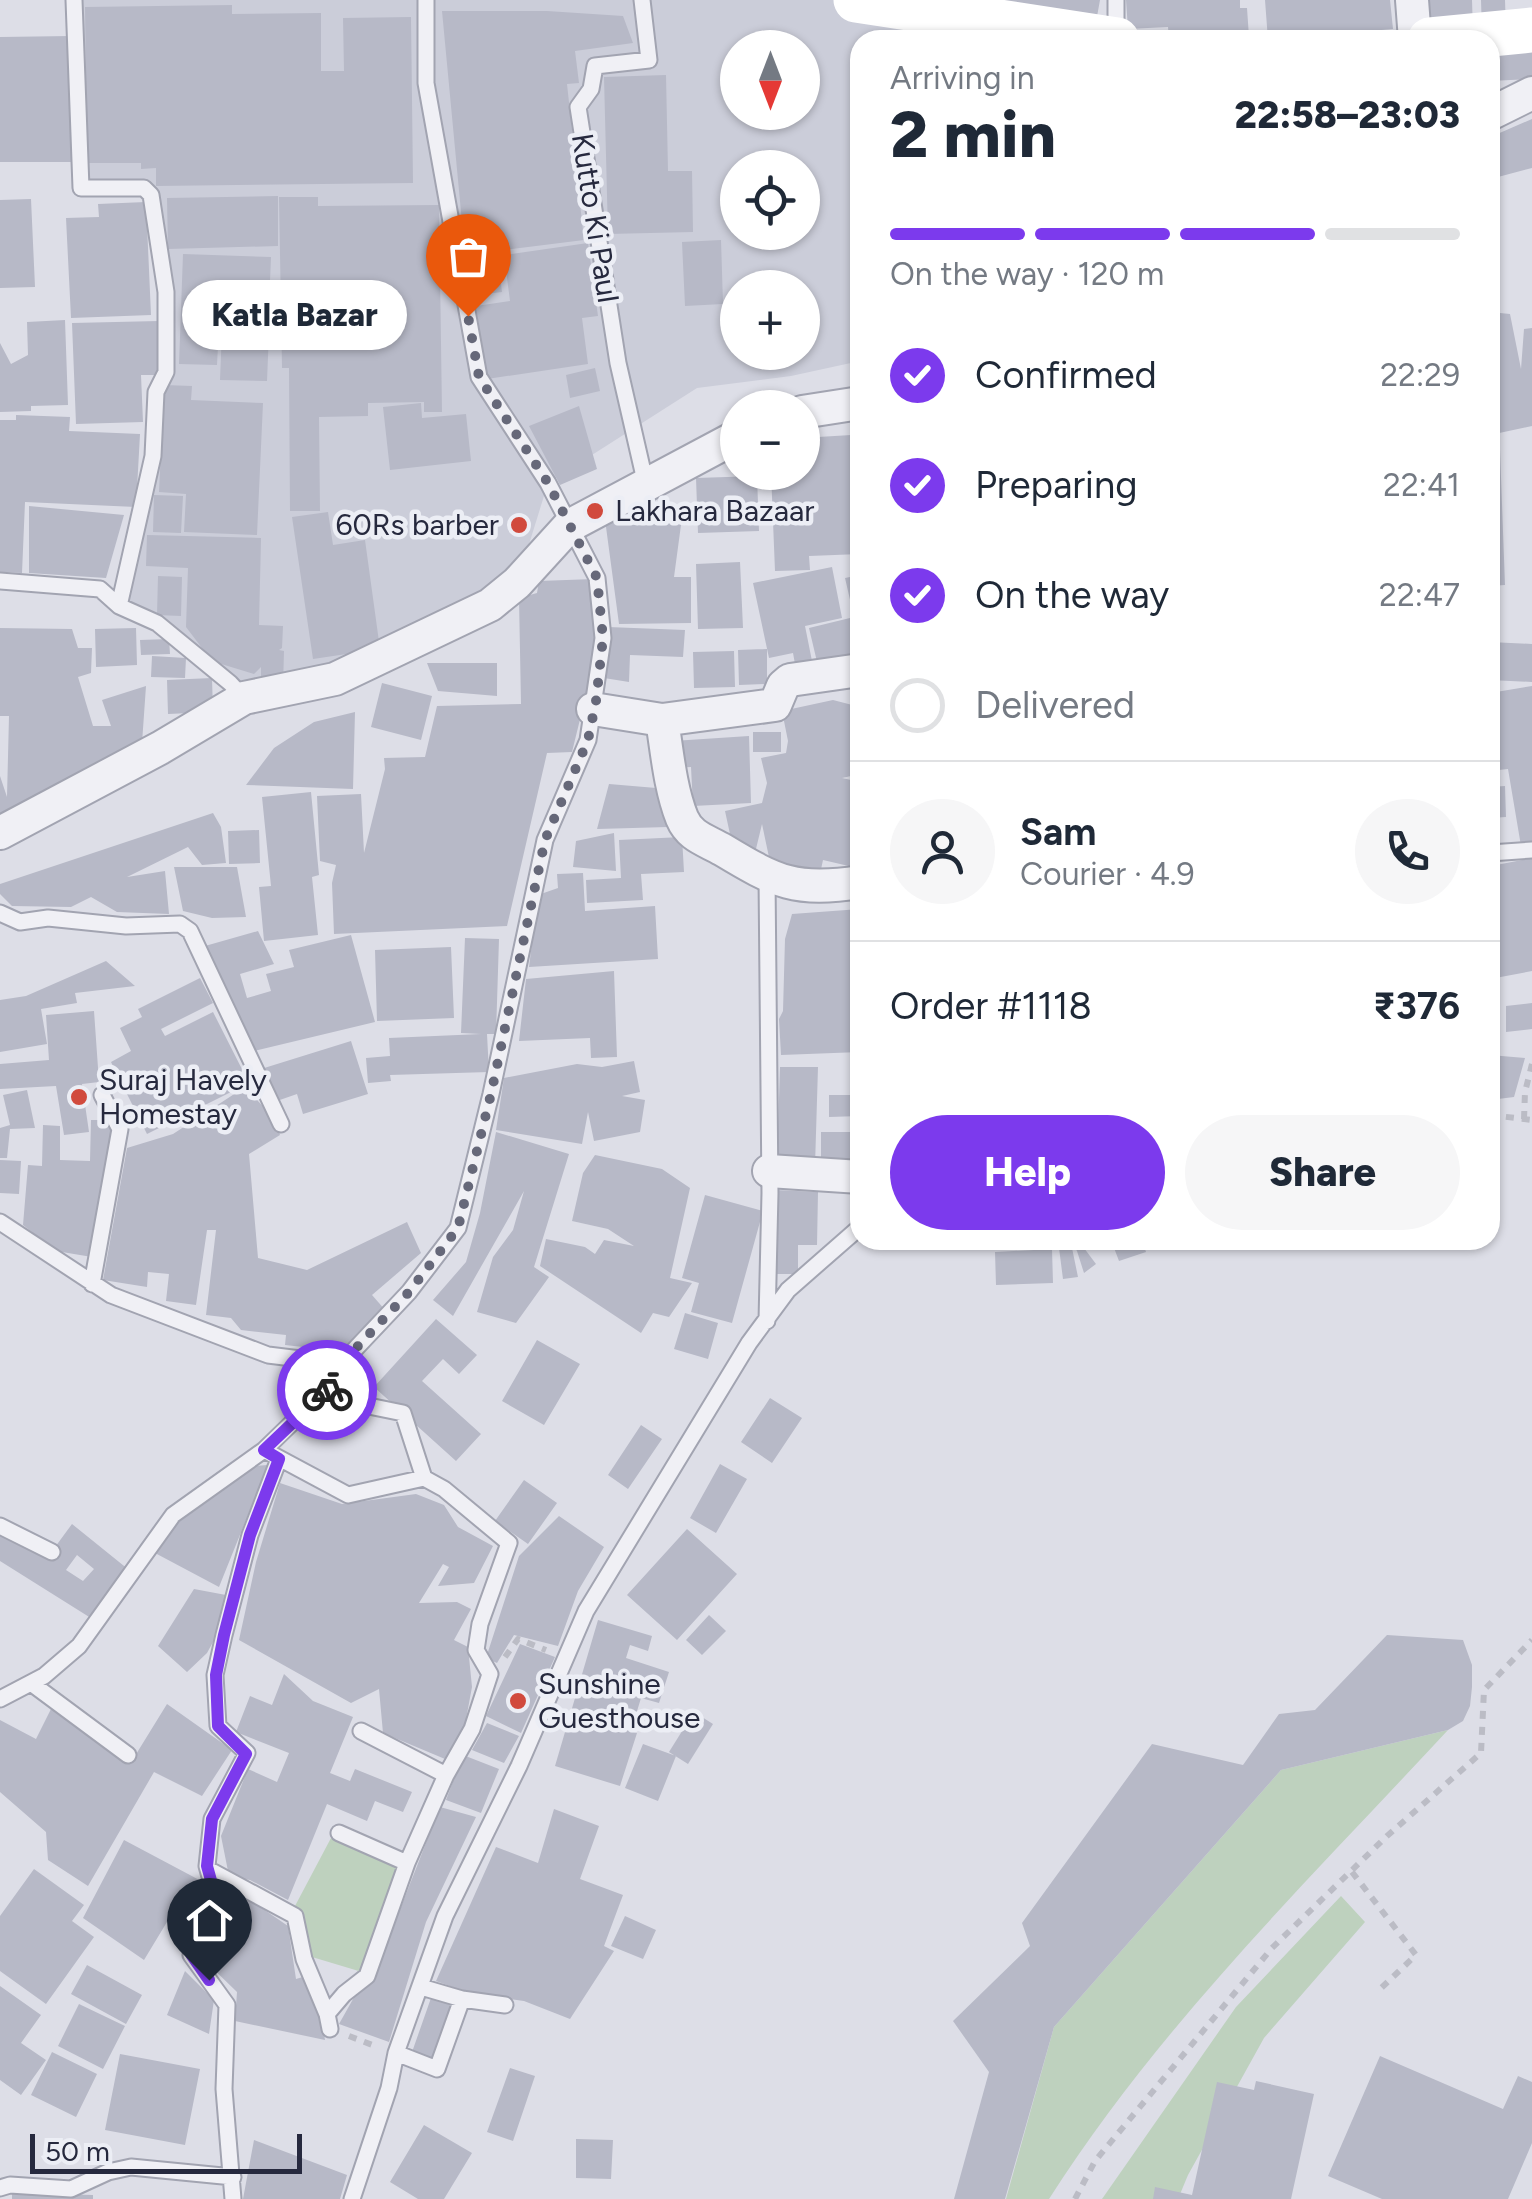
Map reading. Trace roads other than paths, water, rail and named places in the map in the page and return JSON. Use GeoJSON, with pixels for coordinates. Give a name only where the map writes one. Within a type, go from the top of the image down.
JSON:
{"type":"FeatureCollection","features":[{"type":"Feature","properties":{"kind":"street"},"geometry":{"type":"LineString","coordinates":[[856,0],[1051,30]]}},
{"type":"Feature","properties":{"kind":"street"},"geometry":{"type":"LineString","coordinates":[[1412,0],[1414,30]]}},
{"type":"Feature","properties":{"kind":"street"},"geometry":{"type":"LineString","coordinates":[[1500,33],[1532,30]]}},
{"type":"Feature","properties":{"kind":"street"},"geometry":{"type":"LineString","coordinates":[[1500,109],[1532,93]]}},
{"type":"Feature","properties":{"kind":"street"},"geometry":{"type":"LineString","coordinates":[[820,409],[850,405]]}},
{"type":"Feature","properties":{"kind":"street"},"geometry":{"type":"LineString","coordinates":[[0,832],[244,698],[334,679],[490,605],[517,583],[569,526],[720,446]]}},
{"type":"Feature","properties":{"kind":"street"},"geometry":{"type":"LineString","coordinates":[[593,709],[662,720],[775,705],[790,680],[850,671]]}},
{"type":"Feature","properties":{"kind":"street"},"geometry":{"type":"LineString","coordinates":[[662,720],[682,820],[693,835],[766,876],[800,886],[850,883]]}},
{"type":"Feature","properties":{"kind":"street"},"geometry":{"type":"LineString","coordinates":[[769,1171],[850,1176]]}},
{"type":"Feature","properties":{"kind":"lane"},"geometry":{"type":"LineString","coordinates":[[74,0],[81,188],[144,188],[151,195],[166,292],[166,372],[156,392],[153,456],[119,606]]}},
{"type":"Feature","properties":{"kind":"lane"},"geometry":{"type":"LineString","coordinates":[[0,1699],[44,1676],[79,1646],[173,1515],[264,1450],[330,1386],[341,1364],[409,1292],[458,1228],[488,1109],[545,840],[588,740],[603,638],[597,578],[548,483],[479,377],[426,83],[426,0]]}},
{"type":"Feature","properties":{"kind":"lane","name":"Kutto Ki Paul"},"geometry":{"type":"LineString","coordinates":[[642,0],[649,60],[595,66],[591,90],[578,107],[618,363],[646,485]]}},
{"type":"Feature","properties":{"kind":"lane"},"geometry":{"type":"LineString","coordinates":[[1116,0],[1116,30]]}},
{"type":"Feature","properties":{"kind":"lane"},"geometry":{"type":"LineString","coordinates":[[0,582],[100,589],[119,606],[157,623],[244,698]]}},
{"type":"Feature","properties":{"kind":"lane"},"geometry":{"type":"LineString","coordinates":[[1500,852],[1532,850]]}},
{"type":"Feature","properties":{"kind":"lane"},"geometry":{"type":"LineString","coordinates":[[766,876],[767,1321]]}},
{"type":"Feature","properties":{"kind":"lane"},"geometry":{"type":"LineString","coordinates":[[0,913],[20,922],[48,918],[126,926],[180,924],[190,930],[281,1124]]}},
{"type":"Feature","properties":{"kind":"lane"},"geometry":{"type":"LineString","coordinates":[[92,1284],[120,1129],[102,1095]]}},
{"type":"Feature","properties":{"kind":"lane"},"geometry":{"type":"LineString","coordinates":[[0,1222],[110,1295],[268,1355],[341,1364]]}},
{"type":"Feature","properties":{"kind":"lane"},"geometry":{"type":"LineString","coordinates":[[352,2199],[396,2054],[445,1916],[518,1766],[586,1611],[748,1343],[788,1290],[850,1236]]}},
{"type":"Feature","properties":{"kind":"lane"},"geometry":{"type":"LineString","coordinates":[[354,1402],[403,1414],[424,1478]]}},
{"type":"Feature","properties":{"kind":"lane"},"geometry":{"type":"LineString","coordinates":[[208,1869],[295,1916],[304,1959],[328,2021],[344,1994],[367,1976],[406,1862],[472,1729],[490,1674],[476,1650],[480,1624],[509,1543],[444,1488],[424,1478],[348,1495],[264,1450]]}},
{"type":"Feature","properties":{"kind":"lane"},"geometry":{"type":"LineString","coordinates":[[233,2199],[224,2089],[228,2005],[191,1954],[214,1891],[208,1869],[212,1819],[246,1754],[218,1726],[216,1675],[250,1535],[279,1459]]}},
{"type":"Feature","properties":{"kind":"lane"},"geometry":{"type":"LineString","coordinates":[[0,1526],[52,1552]]}},
{"type":"Feature","properties":{"kind":"lane"},"geometry":{"type":"LineString","coordinates":[[31,1682],[128,1755]]}},
{"type":"Feature","properties":{"kind":"lane"},"geometry":{"type":"LineString","coordinates":[[361,1731],[446,1775]]}},
{"type":"Feature","properties":{"kind":"lane"},"geometry":{"type":"LineString","coordinates":[[339,1834],[406,1862]]}},
{"type":"Feature","properties":{"kind":"lane"},"geometry":{"type":"LineString","coordinates":[[421,1987],[462,2000],[505,2005]]}},
{"type":"Feature","properties":{"kind":"lane"},"geometry":{"type":"LineString","coordinates":[[396,2054],[437,2069],[462,2000]]}},
{"type":"Feature","properties":{"kind":"lane"},"geometry":{"type":"LineString","coordinates":[[0,2188],[71,2189],[108,2172],[131,2167],[233,2177]]}},
{"type":"Feature","properties":{"kind":"place","name":"Katla Bazar"},"geometry":{"type":"Point","coordinates":[468,316]}},
{"type":"Feature","properties":{"kind":"place","name":"Lakhara Bazaar"},"geometry":{"type":"Point","coordinates":[595,511]}},
{"type":"Feature","properties":{"kind":"place","name":"60Rs barber"},"geometry":{"type":"Point","coordinates":[519,525]}},
{"type":"Feature","properties":{"kind":"place","name":"Suraj Havely Homestay"},"geometry":{"type":"Point","coordinates":[79,1097]}},
{"type":"Feature","properties":{"kind":"place","name":"Sunshine Guesthouse"},"geometry":{"type":"Point","coordinates":[518,1701]}}]}
